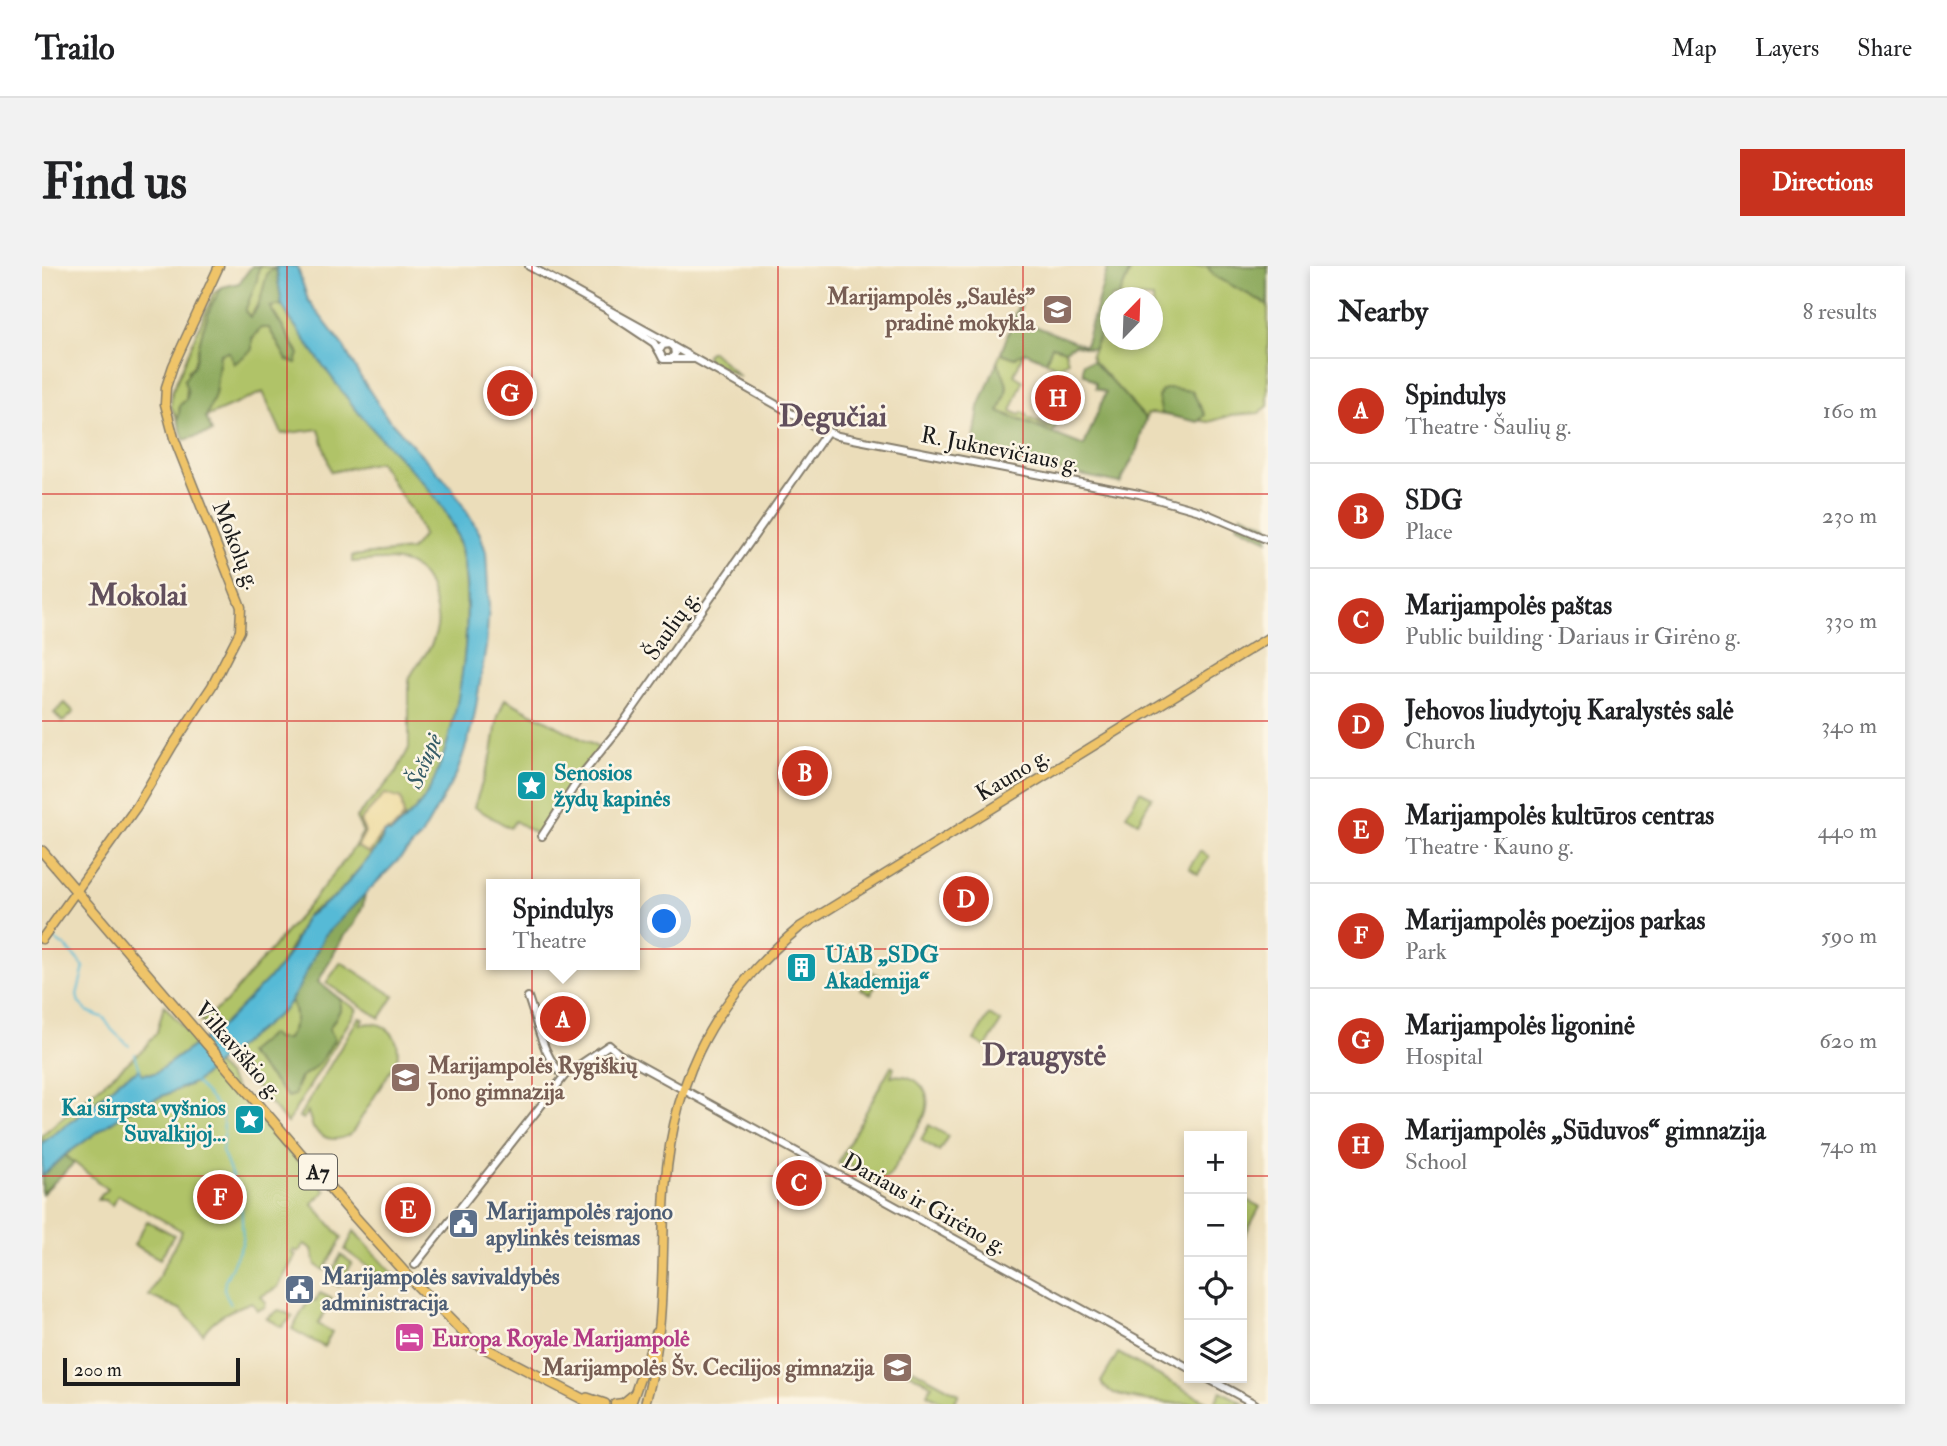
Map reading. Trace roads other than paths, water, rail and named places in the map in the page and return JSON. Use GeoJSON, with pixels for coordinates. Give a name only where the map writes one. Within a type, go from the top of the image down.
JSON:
{"type":"FeatureCollection","features":[{"type":"Feature","properties":{"kind":"highway","name":"Vilkaviškio g."},"geometry":{"type":"LineString","coordinates":[[42,851],[407,1275],[473,1342],[540,1378],[599,1403]]}},
{"type":"Feature","properties":{"kind":"main road","name":"Mokolų g."},"geometry":{"type":"LineString","coordinates":[[42,939],[137,806],[173,744],[202,703],[240,631],[241,607],[174,438],[164,404],[173,366],[219,266]]}},
{"type":"Feature","properties":{"kind":"main road","name":"Kauno g."},"geometry":{"type":"LineString","coordinates":[[659,1323],[665,1180],[671,1130],[683,1089],[694,1060],[719,1015],[779,945],[821,913],[1268,638]]}},
{"type":"Feature","properties":{"kind":"main road"},"geometry":{"type":"LineString","coordinates":[[631,1404],[659,1323]]}},
{"type":"Feature","properties":{"kind":"main road"},"geometry":{"type":"LineString","coordinates":[[645,1404],[656,1362],[659,1323]]}},
{"type":"Feature","properties":{"kind":"main road"},"geometry":{"type":"LineString","coordinates":[[599,1403],[623,1403],[636,1392]]}},
{"type":"Feature","properties":{"kind":"street","name":"R. Juknevičiaus g."},"geometry":{"type":"LineString","coordinates":[[529,266],[827,432],[853,440],[1139,494],[1211,515],[1268,540]]}},
{"type":"Feature","properties":{"kind":"street","name":"R. Juknevičiaus g."},"geometry":{"type":"LineString","coordinates":[[608,311],[654,343],[659,351]]}},
{"type":"Feature","properties":{"kind":"street"},"geometry":{"type":"LineString","coordinates":[[663,345],[671,345],[675,351],[672,358],[663,359],[659,351],[663,345]]}},
{"type":"Feature","properties":{"kind":"street","name":"R. Juknevičiaus g."},"geometry":{"type":"LineString","coordinates":[[672,358],[695,360]]}},
{"type":"Feature","properties":{"kind":"street","name":"Šaulių g."},"geometry":{"type":"LineString","coordinates":[[542,836],[583,773],[618,730],[827,432]]}},
{"type":"Feature","properties":{"kind":"street"},"geometry":{"type":"LineString","coordinates":[[415,1265],[564,1076],[556,1068],[528,997]]}},
{"type":"Feature","properties":{"kind":"street","name":"Dariaus ir Girėno g."},"geometry":{"type":"LineString","coordinates":[[564,1076],[609,1045],[616,1053],[1184,1365]]}},
{"type":"Feature","properties":{"kind":"street"},"geometry":{"type":"LineString","coordinates":[[1216,1383],[1255,1404]]}},
{"type":"Feature","properties":{"kind":"water"},"geometry":{"type":"Polygon","coordinates":[[[276,266],[297,266],[308,300],[344,347],[386,416],[452,488],[480,534],[486,552],[489,606],[486,647],[474,718],[457,773],[420,838],[324,936],[298,989],[284,1010],[196,1082],[129,1110],[65,1155],[42,1176],[42,1143],[84,1112],[120,1080],[140,1069],[142,1074],[155,1073],[224,1024],[280,967],[305,918],[337,895],[380,845],[384,833],[391,833],[424,799],[437,773],[448,740],[464,662],[467,622],[466,584],[461,551],[452,524],[427,488],[354,407],[290,319],[282,305],[276,266]]]}},
{"type":"Feature","properties":{"kind":"waterway"},"geometry":{"type":"LineString","coordinates":[[42,913],[43,924]]}},
{"type":"Feature","properties":{"kind":"waterway"},"geometry":{"type":"LineString","coordinates":[[51,936],[69,950],[84,967],[77,995],[79,1003],[87,1011],[104,1018],[129,1046]]}},
{"type":"Feature","properties":{"kind":"waterway"},"geometry":{"type":"LineString","coordinates":[[135,1054],[140,1070]]}},
{"type":"Feature","properties":{"kind":"waterway"},"geometry":{"type":"LineString","coordinates":[[196,1083],[222,1111],[222,1151],[241,1198],[243,1242],[224,1289],[230,1304]]}},
{"type":"Feature","properties":{"kind":"place","name":"Marijampolės ,,Saulės\" pradinė mokykla"},"geometry":{"type":"Point","coordinates":[1058,309]}},
{"type":"Feature","properties":{"kind":"place","name":"Marijampolės ligoninė"},"geometry":{"type":"Point","coordinates":[510,393]}},
{"type":"Feature","properties":{"kind":"place","name":"Marijampolės „Sūduvos“ gimnazija"},"geometry":{"type":"Point","coordinates":[1058,398]}},
{"type":"Feature","properties":{"kind":"place","name":"SDG"},"geometry":{"type":"Point","coordinates":[805,773]}},
{"type":"Feature","properties":{"kind":"place","name":"Senosios žydų kapinės"},"geometry":{"type":"Point","coordinates":[531,785]}},
{"type":"Feature","properties":{"kind":"place","name":"Jehovos liudytojų Karalystės salė"},"geometry":{"type":"Point","coordinates":[966,899]}},
{"type":"Feature","properties":{"kind":"place","name":"UAB „SDG Akademija“"},"geometry":{"type":"Point","coordinates":[802,967]}},
{"type":"Feature","properties":{"kind":"place","name":"Spindulys"},"geometry":{"type":"Point","coordinates":[563,1019]}},
{"type":"Feature","properties":{"kind":"place","name":"Marijampolės Rygiškių Jono gimnazija"},"geometry":{"type":"Point","coordinates":[405,1078]}},
{"type":"Feature","properties":{"kind":"place","name":"Kai sirpsta vyšnios Suvalkijoj..."},"geometry":{"type":"Point","coordinates":[249,1120]}},
{"type":"Feature","properties":{"kind":"place","name":"Marijampolės paštas"},"geometry":{"type":"Point","coordinates":[799,1183]}},
{"type":"Feature","properties":{"kind":"place","name":"Marijampolės poezijos parkas"},"geometry":{"type":"Point","coordinates":[220,1197]}},
{"type":"Feature","properties":{"kind":"place","name":"Marijampolės kultūros centras"},"geometry":{"type":"Point","coordinates":[408,1210]}},
{"type":"Feature","properties":{"kind":"place","name":"Marijampolės rajono apylinkės teismas"},"geometry":{"type":"Point","coordinates":[463,1224]}},
{"type":"Feature","properties":{"kind":"place","name":"Marijampolės savivaldybės administracija"},"geometry":{"type":"Point","coordinates":[299,1289]}},
{"type":"Feature","properties":{"kind":"place","name":"Europa Royale Marijampolė"},"geometry":{"type":"Point","coordinates":[409,1338]}},
{"type":"Feature","properties":{"kind":"place","name":"Marijampolės Šv. Cecilijos gimnazija"},"geometry":{"type":"Point","coordinates":[897,1367]}},
{"type":"Feature","properties":{"kind":"district","name":"Degučiai"},"geometry":{"type":"Point","coordinates":[833,416]}},
{"type":"Feature","properties":{"kind":"district","name":"Mokolai"},"geometry":{"type":"Point","coordinates":[138,595]}},
{"type":"Feature","properties":{"kind":"district","name":"Draugystė"},"geometry":{"type":"Point","coordinates":[1044,1055]}},
{"type":"Feature","properties":{"kind":"water label","name":"Šešupė"},"geometry":{"type":"Point","coordinates":[424,761]}}]}
